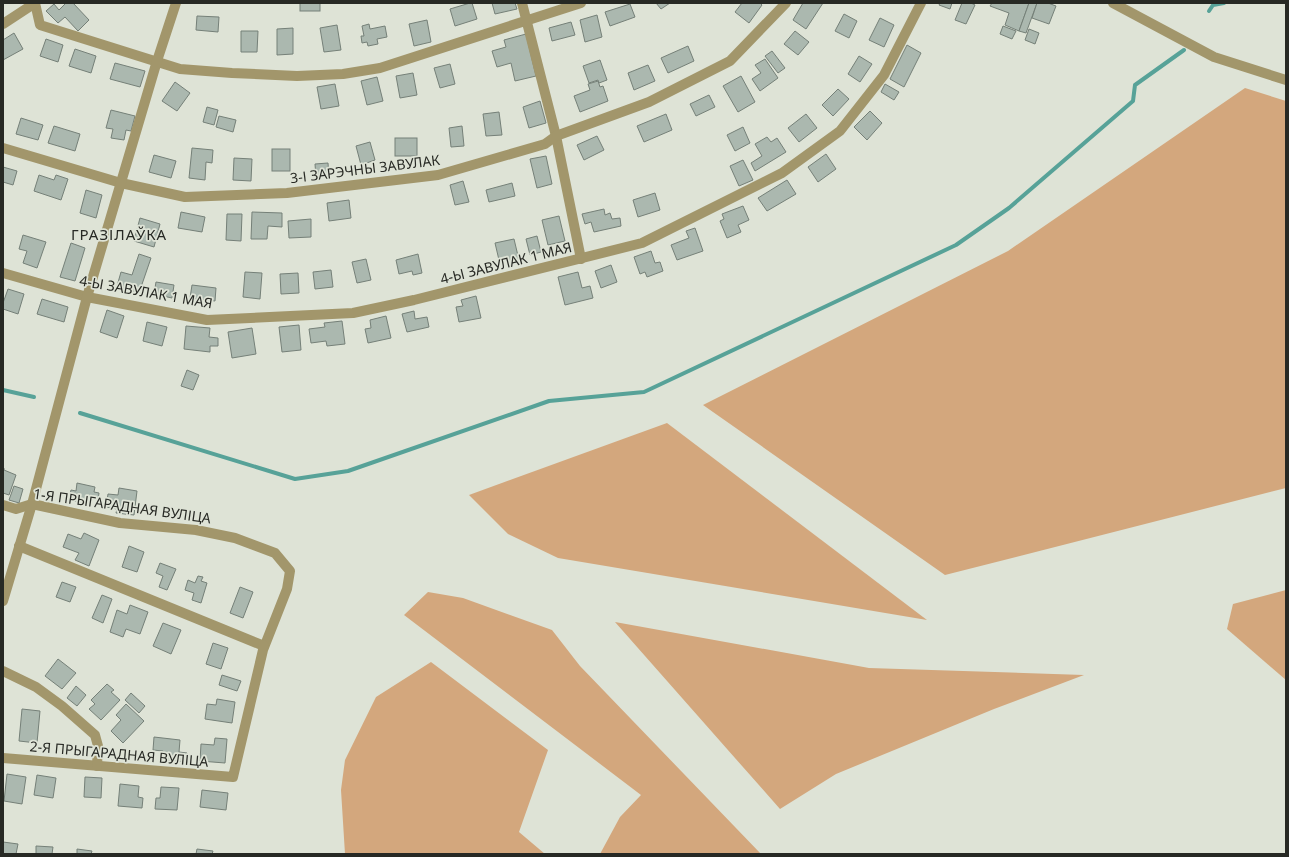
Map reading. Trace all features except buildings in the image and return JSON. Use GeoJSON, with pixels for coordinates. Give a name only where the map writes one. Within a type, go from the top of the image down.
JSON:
{"type":"FeatureCollection","features":[{"type":"Feature","properties":{"kind":"street"},"geometry":{"type":"LineString","coordinates":[[3,24],[35,3],[40,25],[180,68],[232,73],[297,76],[343,74],[380,68],[581,3]]}},
{"type":"Feature","properties":{"kind":"street"},"geometry":{"type":"LineString","coordinates":[[3,601],[32,504],[86,297],[176,3]]}},
{"type":"Feature","properties":{"kind":"street"},"geometry":{"type":"LineString","coordinates":[[522,3],[556,136],[581,259]]}},
{"type":"Feature","properties":{"kind":"street","name":"3-І ЗАРЭЧНЫ ЗАВУЛАК"},"geometry":{"type":"LineString","coordinates":[[3,148],[121,183],[185,197],[287,193],[438,175],[545,144],[556,136],[648,102],[730,60],[786,3]]}},
{"type":"Feature","properties":{"kind":"street","name":"4-Ы ЗАВУЛАК 1 МАЯ"},"geometry":{"type":"LineString","coordinates":[[3,273],[86,297],[207,320],[353,312],[414,300],[642,243],[782,173],[840,131],[884,75],[921,3]]}},
{"type":"Feature","properties":{"kind":"street"},"geometry":{"type":"LineString","coordinates":[[1113,3],[1214,57],[1286,80]]}},
{"type":"Feature","properties":{"kind":"street","name":"1-Я ПРЫГАРАДНАЯ ВУЛІЦА"},"geometry":{"type":"LineString","coordinates":[[3,505],[16,509],[32,504],[120,523],[196,530],[235,538],[275,553],[290,571],[287,589],[264,646],[233,777]]}},
{"type":"Feature","properties":{"kind":"street"},"geometry":{"type":"LineString","coordinates":[[19,546],[264,646]]}},
{"type":"Feature","properties":{"kind":"street"},"geometry":{"type":"LineString","coordinates":[[3,671],[36,687],[62,706],[95,735],[98,746],[97,766]]}},
{"type":"Feature","properties":{"kind":"street","name":"2-Я ПРЫГАРАДНАЯ ВУЛІЦА"},"geometry":{"type":"LineString","coordinates":[[3,758],[233,777]]}},
{"type":"Feature","properties":{"kind":"shaded area"},"geometry":{"type":"Polygon","coordinates":[[[1245,88],[1286,101],[1286,488],[945,575],[703,405],[1008,251],[1245,88]]]}},
{"type":"Feature","properties":{"kind":"shaded area"},"geometry":{"type":"Polygon","coordinates":[[[667,423],[927,620],[558,558],[508,534],[469,495],[667,423]]]}},
{"type":"Feature","properties":{"kind":"shaded area"},"geometry":{"type":"Polygon","coordinates":[[[1286,590],[1286,680],[1227,629],[1233,604],[1286,590]]]}},
{"type":"Feature","properties":{"kind":"shaded area"},"geometry":{"type":"Polygon","coordinates":[[[428,592],[463,598],[552,630],[580,666],[761,854],[600,854],[620,817],[641,795],[404,615],[428,592]]]}},
{"type":"Feature","properties":{"kind":"shaded area"},"geometry":{"type":"Polygon","coordinates":[[[615,622],[869,668],[1084,675],[994,709],[836,774],[780,809],[615,622]]]}},
{"type":"Feature","properties":{"kind":"shaded area"},"geometry":{"type":"Polygon","coordinates":[[[431,662],[548,750],[519,832],[545,854],[345,854],[341,790],[345,760],[376,697],[431,662]]]}},
{"type":"Feature","properties":{"kind":"waterway"},"geometry":{"type":"LineString","coordinates":[[1209,11],[1213,5],[1224,3]]}},
{"type":"Feature","properties":{"kind":"waterway"},"geometry":{"type":"LineString","coordinates":[[80,413],[295,479],[348,471],[549,401],[644,392],[956,245],[1009,208],[1133,101],[1135,85],[1184,50]]}},
{"type":"Feature","properties":{"kind":"waterway"},"geometry":{"type":"LineString","coordinates":[[3,390],[34,397]]}},
{"type":"Feature","properties":{"kind":"district","name":"ГРАЗІЛАЎКА"},"geometry":{"type":"Point","coordinates":[119,235]}}]}
